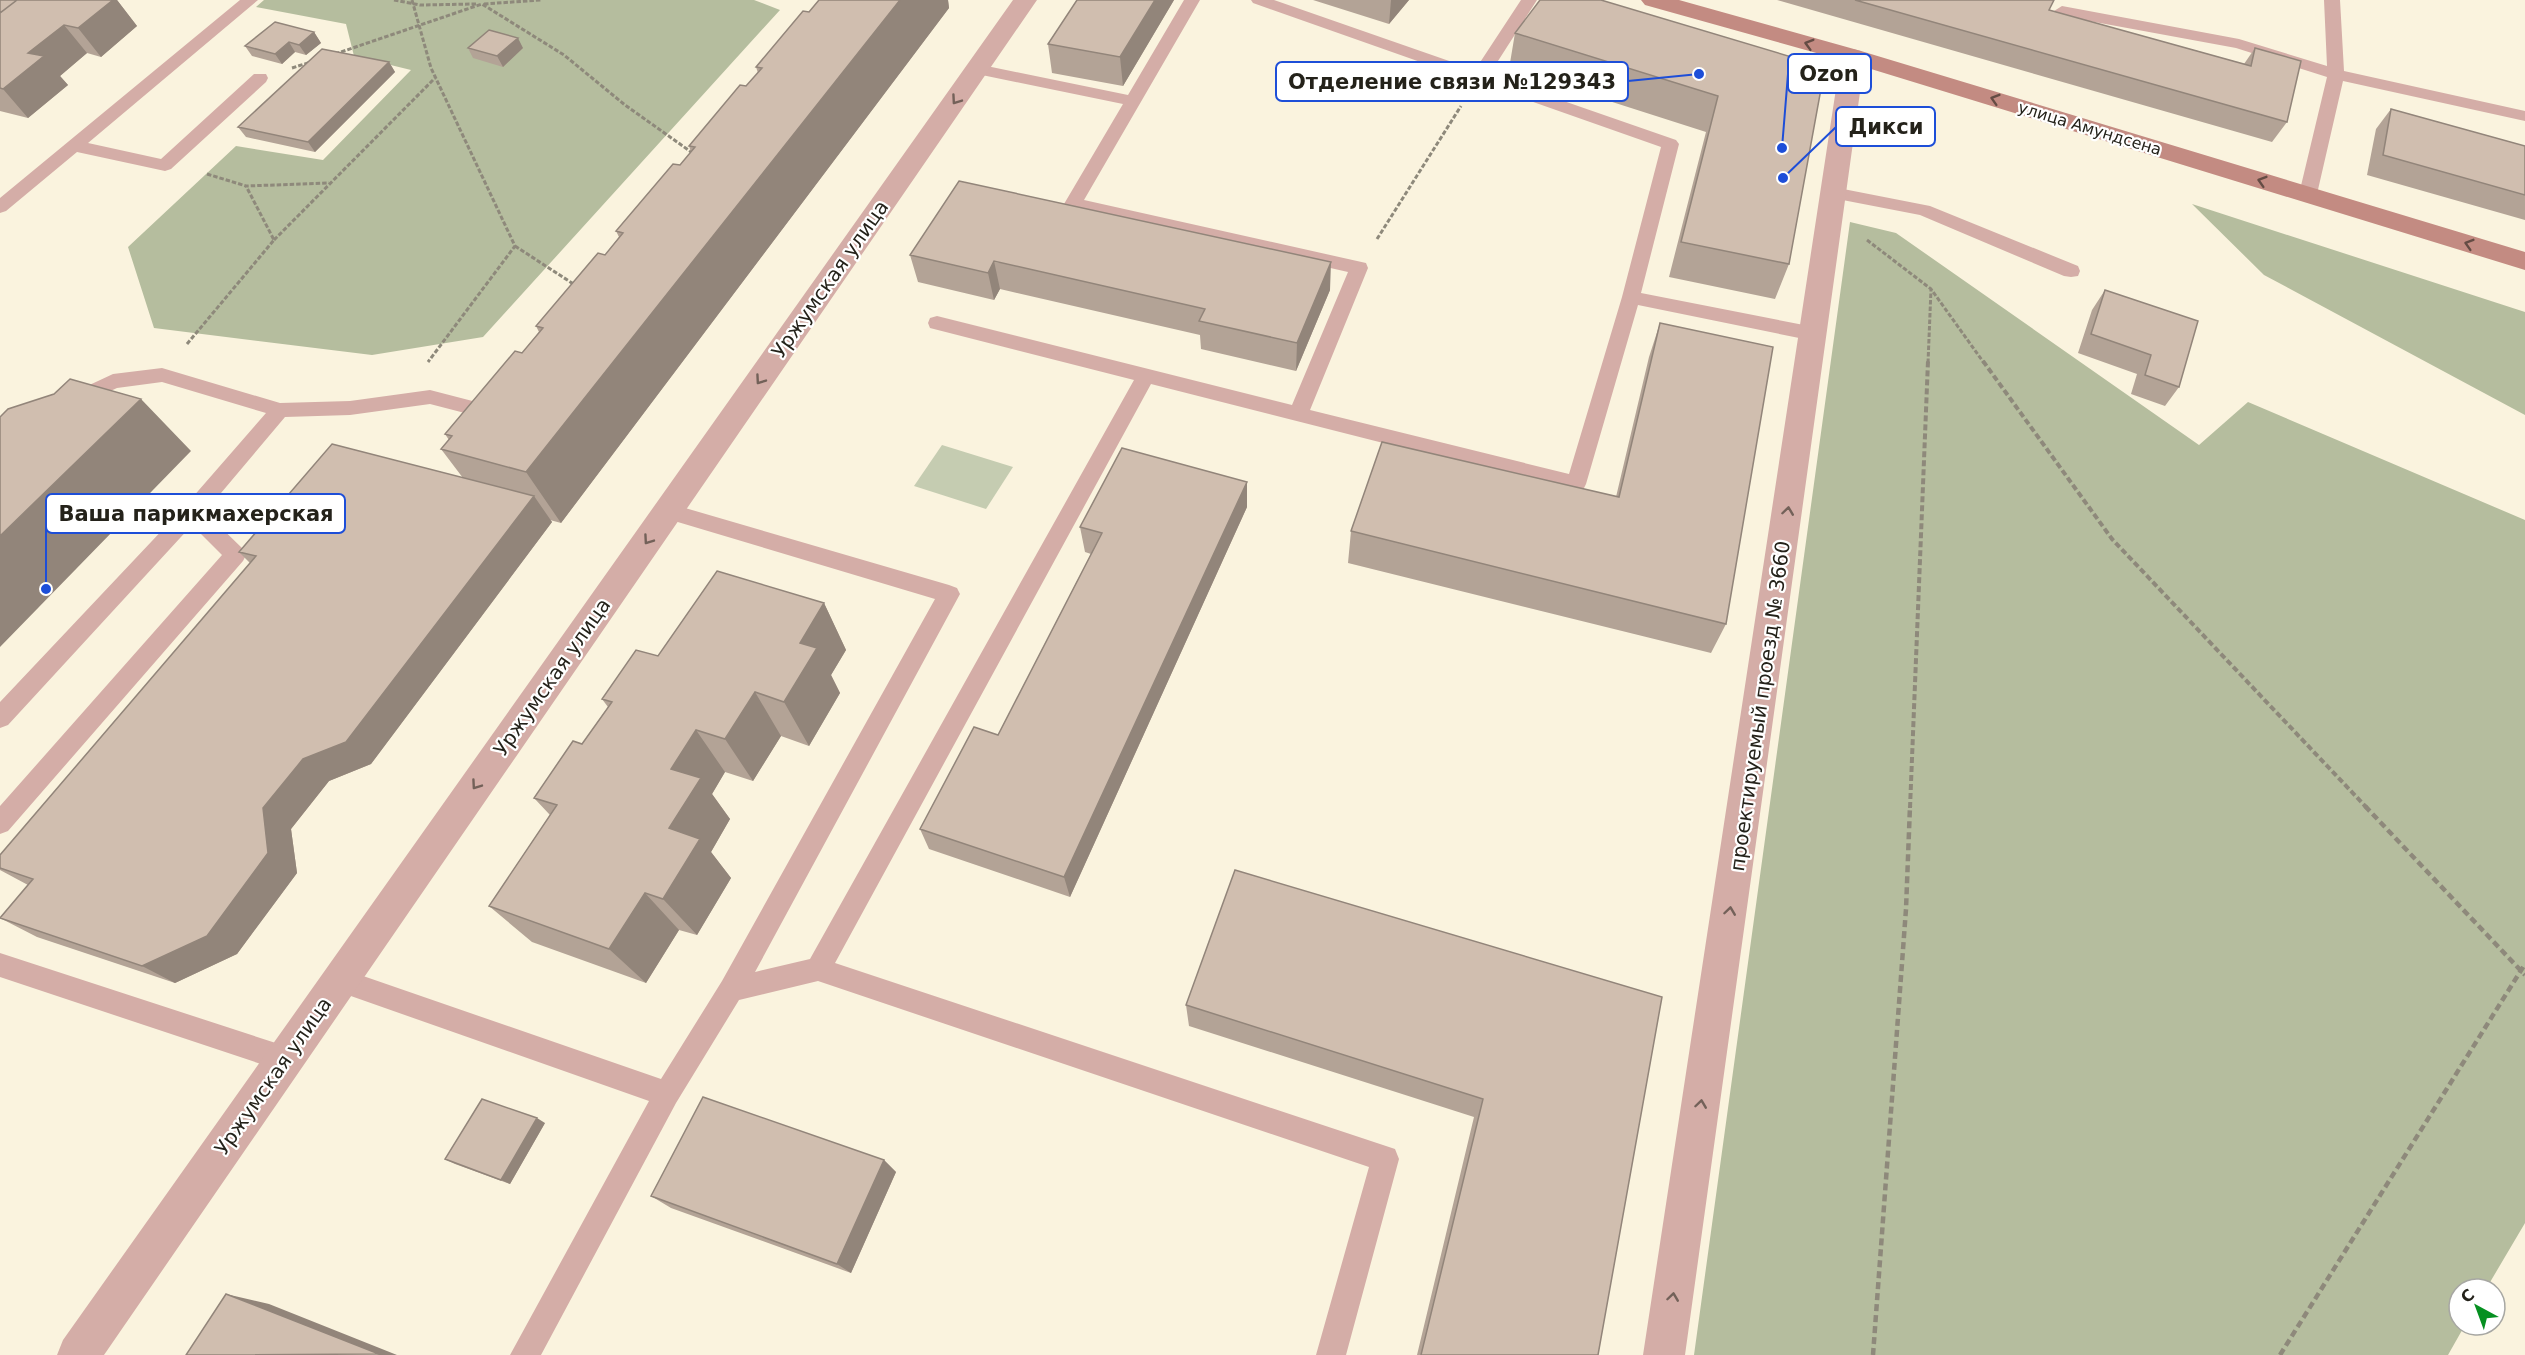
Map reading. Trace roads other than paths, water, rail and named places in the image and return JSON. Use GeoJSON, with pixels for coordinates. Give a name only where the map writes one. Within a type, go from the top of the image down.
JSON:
{"type":"FeatureCollection","features":[{"type":"Feature","properties":{"kind":"street","name":"улица Амундсена"},"geometry":{"type":"LineString","coordinates":[[1653,0],[1854,56],[2525,261]]}},
{"type":"Feature","properties":{"kind":"street","name":"Уржумская улица"},"geometry":{"type":"LineString","coordinates":[[78,1355],[977,69],[1021,1]]}},
{"type":"Feature","properties":{"kind":"street","name":"проектируемый проезд № 3660"},"geometry":{"type":"LineString","coordinates":[[1664,1355],[1854,56]]}},
{"type":"Feature","properties":{"kind":"lane"},"geometry":{"type":"LineString","coordinates":[[0,207],[250,0]]}},
{"type":"Feature","properties":{"kind":"lane"},"geometry":{"type":"LineString","coordinates":[[1192,0],[1073,204],[1359,268],[1298,414]]}},
{"type":"Feature","properties":{"kind":"lane"},"geometry":{"type":"LineString","coordinates":[[937,323],[1576,484],[1630,297],[1670,144],[1259,0]]}},
{"type":"Feature","properties":{"kind":"lane"},"geometry":{"type":"LineString","coordinates":[[1479,77],[1529,0]]}},
{"type":"Feature","properties":{"kind":"lane"},"geometry":{"type":"LineString","coordinates":[[2308,194],[2336,74],[2332,0]]}},
{"type":"Feature","properties":{"kind":"lane"},"geometry":{"type":"LineString","coordinates":[[2062,11],[2239,44],[2336,74],[2525,116]]}},
{"type":"Feature","properties":{"kind":"lane"},"geometry":{"type":"LineString","coordinates":[[977,69],[1134,101]]}},
{"type":"Feature","properties":{"kind":"lane"},"geometry":{"type":"LineString","coordinates":[[74,146],[165,165],[260,78]]}},
{"type":"Feature","properties":{"kind":"lane"},"geometry":{"type":"LineString","coordinates":[[1831,208],[1924,210],[2071,271]]}},
{"type":"Feature","properties":{"kind":"lane"},"geometry":{"type":"LineString","coordinates":[[1630,297],[1814,334]]}},
{"type":"Feature","properties":{"kind":"lane"},"geometry":{"type":"LineString","coordinates":[[60,408],[113,381],[162,375],[280,410],[350,408],[430,397],[488,412],[504,394]]}},
{"type":"Feature","properties":{"kind":"lane"},"geometry":{"type":"LineString","coordinates":[[818,969],[1146,376]]}},
{"type":"Feature","properties":{"kind":"lane"},"geometry":{"type":"LineString","coordinates":[[0,718],[192,512],[280,410]]}},
{"type":"Feature","properties":{"kind":"lane"},"geometry":{"type":"LineString","coordinates":[[525,1355],[667,1094],[731,990],[949,594],[668,511]]}},
{"type":"Feature","properties":{"kind":"lane"},"geometry":{"type":"LineString","coordinates":[[0,823],[235,555],[192,512]]}},
{"type":"Feature","properties":{"kind":"lane"},"geometry":{"type":"LineString","coordinates":[[0,965],[285,1059]]}},
{"type":"Feature","properties":{"kind":"lane"},"geometry":{"type":"LineString","coordinates":[[731,990],[818,969],[1385,1159],[1331,1355]]}},
{"type":"Feature","properties":{"kind":"lane"},"geometry":{"type":"LineString","coordinates":[[340,980],[667,1094]]}},
{"type":"Feature","properties":{"kind":"place","name":"Отделение связи №129343"},"geometry":{"type":"Point","coordinates":[1699,74]}},
{"type":"Feature","properties":{"kind":"place","name":"Ozon"},"geometry":{"type":"Point","coordinates":[1782,148]}},
{"type":"Feature","properties":{"kind":"place","name":"Дикси"},"geometry":{"type":"Point","coordinates":[1783,178]}},
{"type":"Feature","properties":{"kind":"place","name":"Ваша парикмахерская"},"geometry":{"type":"Point","coordinates":[46,589]}}]}
